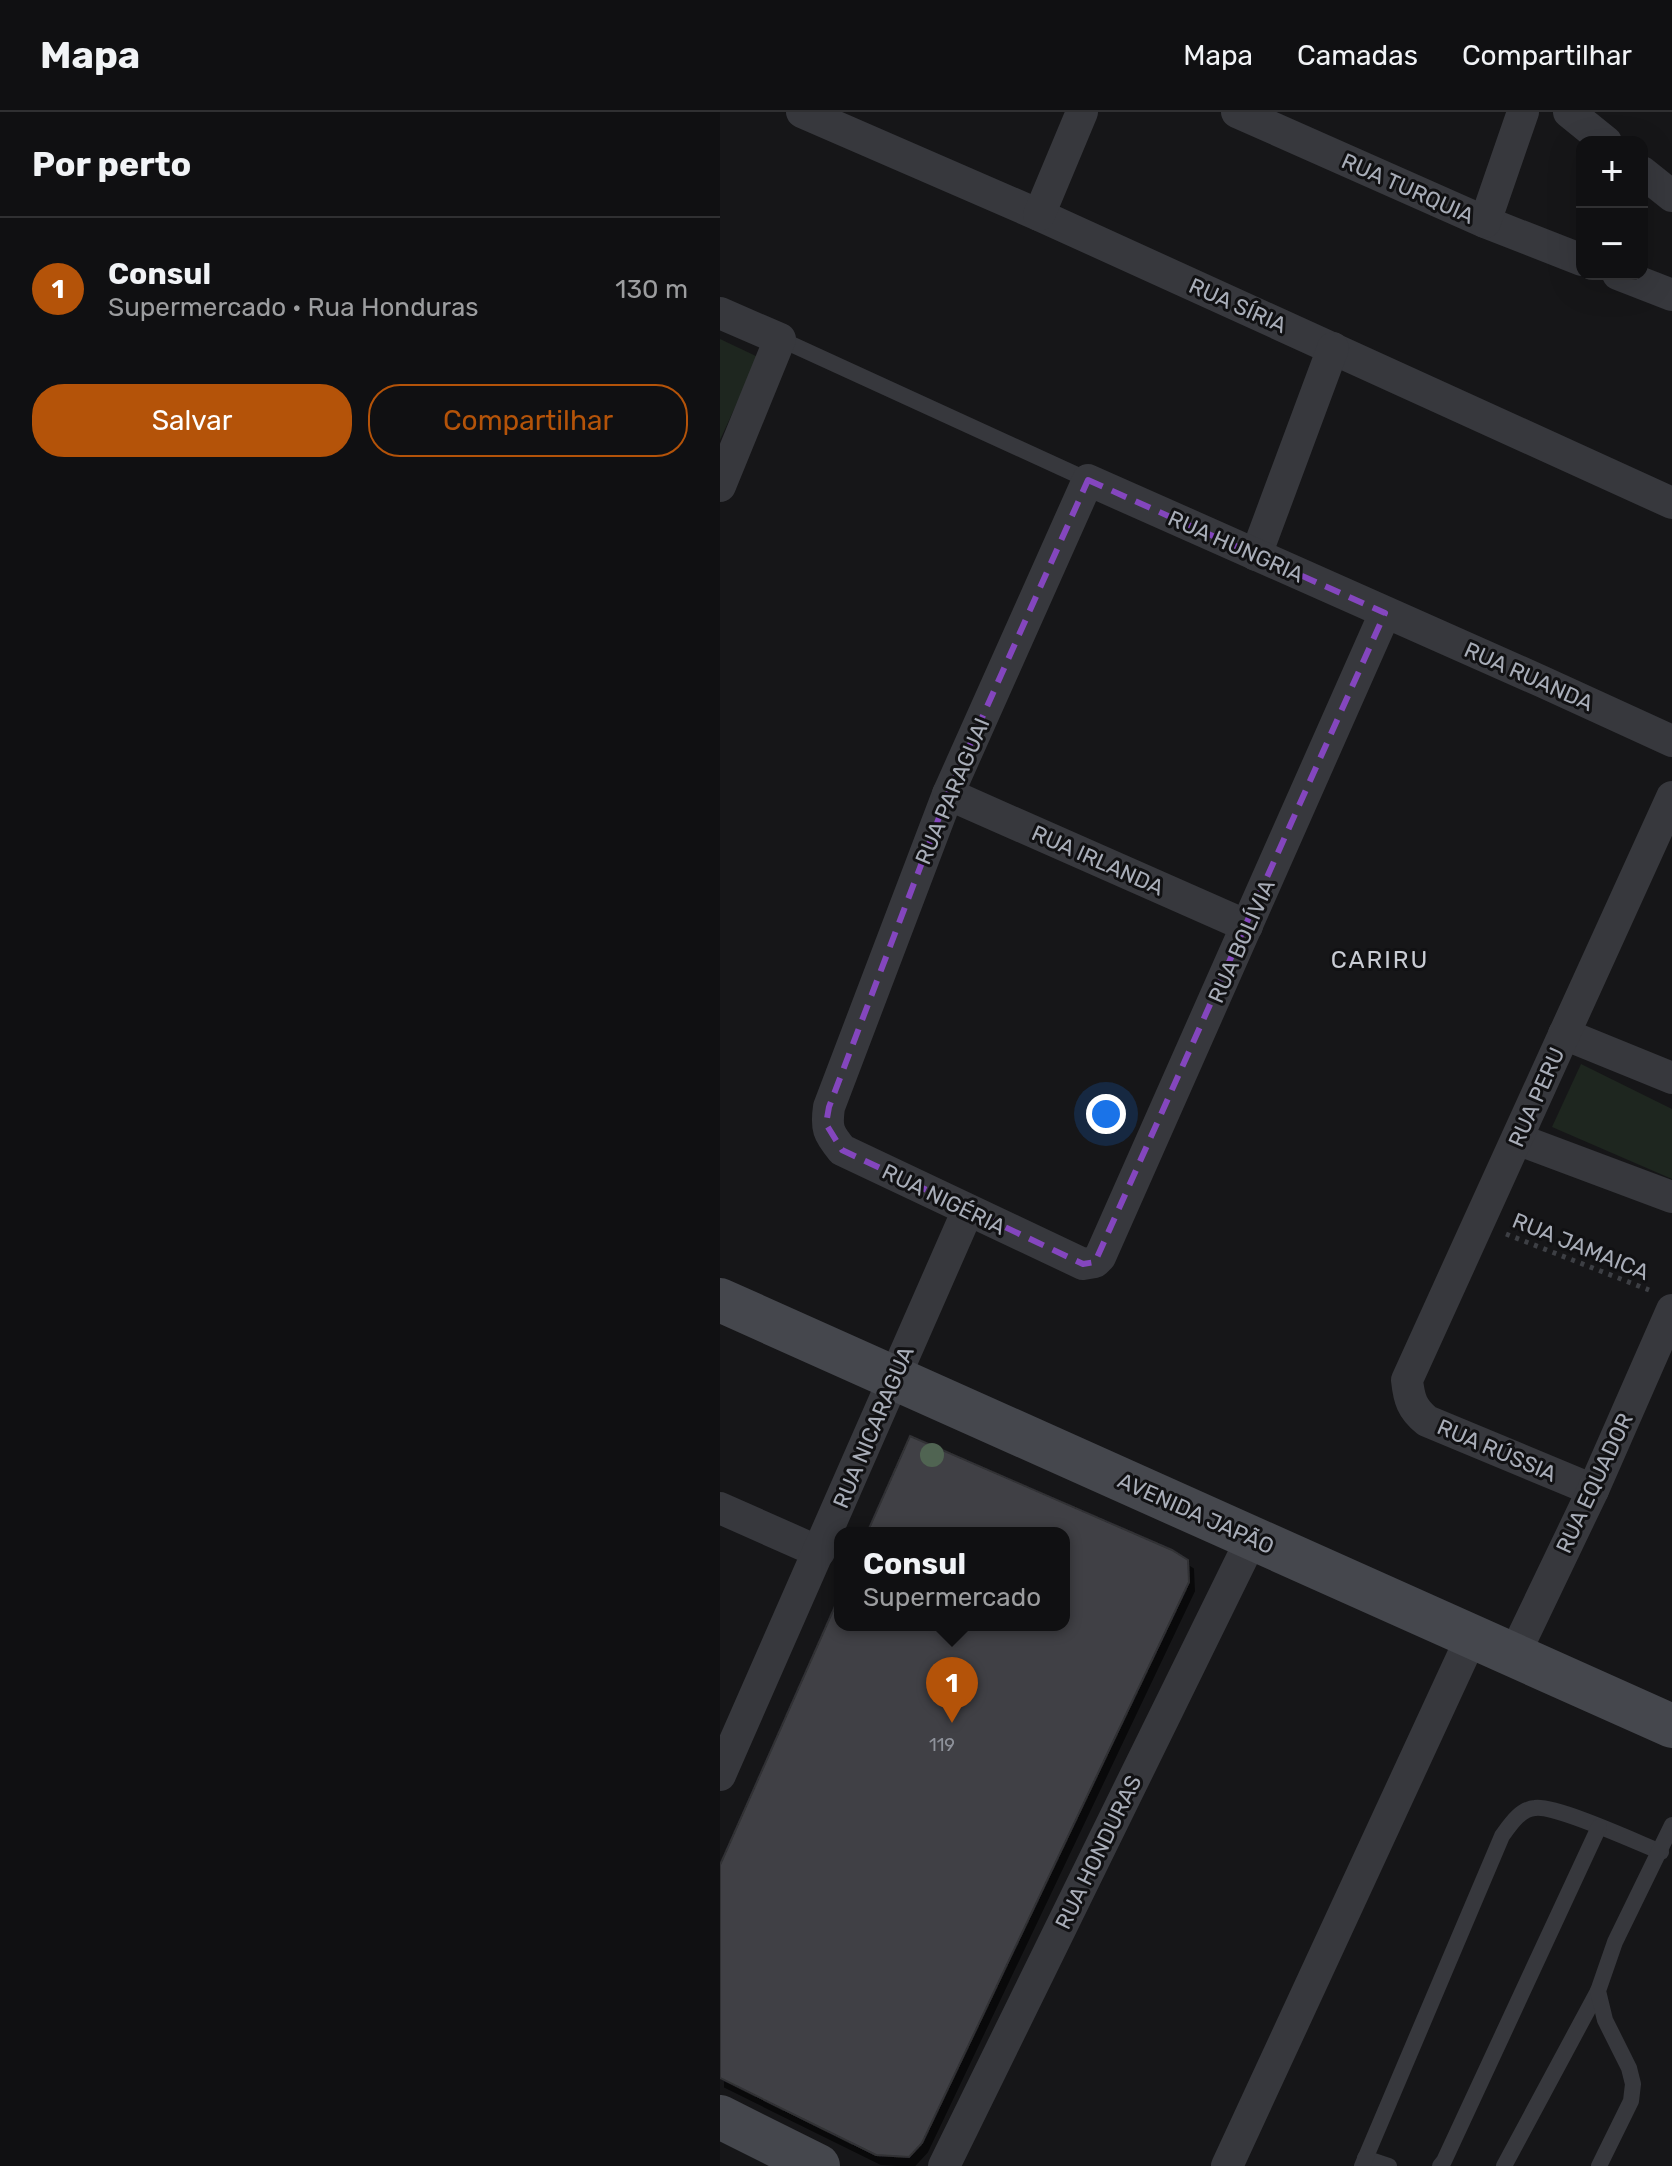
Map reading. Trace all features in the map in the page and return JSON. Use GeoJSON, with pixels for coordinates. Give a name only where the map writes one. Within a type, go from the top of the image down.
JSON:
{"type":"FeatureCollection","features":[{"type":"Feature","properties":{"kind":"street","name":"RUA SÍRIA"},"geometry":{"type":"LineString","coordinates":[[802,112],[1039,215],[1672,503]]}},
{"type":"Feature","properties":{"kind":"street"},"geometry":{"type":"LineString","coordinates":[[1039,215],[1082,112]]}},
{"type":"Feature","properties":{"kind":"street","name":"RUA TURQUIA"},"geometry":{"type":"LineString","coordinates":[[1237,112],[1485,222],[1576,258]]}},
{"type":"Feature","properties":{"kind":"street"},"geometry":{"type":"LineString","coordinates":[[1485,222],[1523,112]]}},
{"type":"Feature","properties":{"kind":"street"},"geometry":{"type":"LineString","coordinates":[[1569,112],[1599,136]]}},
{"type":"Feature","properties":{"kind":"street"},"geometry":{"type":"LineString","coordinates":[[1648,177],[1672,196]]}},
{"type":"Feature","properties":{"kind":"street"},"geometry":{"type":"LineString","coordinates":[[1633,280],[1672,295]]}},
{"type":"Feature","properties":{"kind":"street"},"geometry":{"type":"LineString","coordinates":[[720,313],[780,339],[720,486]]}},
{"type":"Feature","properties":{"kind":"street"},"geometry":{"type":"LineString","coordinates":[[1256,555],[1333,348]]}},
{"type":"Feature","properties":{"kind":"street","name":"RUA HUNGRIA"},"geometry":{"type":"LineString","coordinates":[[1088,480],[1385,613]]}},
{"type":"Feature","properties":{"kind":"street","name":"RUA PARAGUAI"},"geometry":{"type":"LineString","coordinates":[[829,1107],[948,794],[1088,480]]}},
{"type":"Feature","properties":{"kind":"street","name":"RUA RUANDA"},"geometry":{"type":"LineString","coordinates":[[1385,613],[1672,741]]}},
{"type":"Feature","properties":{"kind":"street","name":"RUA BOLÍVIA"},"geometry":{"type":"LineString","coordinates":[[1091,1264],[1100,1257],[1385,613]]}},
{"type":"Feature","properties":{"kind":"street","name":"RUA IRLANDA"},"geometry":{"type":"LineString","coordinates":[[948,794],[1247,926]]}},
{"type":"Feature","properties":{"kind":"street","name":"RUA PERU"},"geometry":{"type":"LineString","coordinates":[[1409,1399],[1407,1380],[1672,797]]}},
{"type":"Feature","properties":{"kind":"street"},"geometry":{"type":"LineString","coordinates":[[1564,1034],[1672,1078]]}},
{"type":"Feature","properties":{"kind":"street","name":"RUA NIGÉRIA"},"geometry":{"type":"LineString","coordinates":[[829,1107],[826,1124],[831,1137],[842,1150],[1083,1264],[1091,1264]]}},
{"type":"Feature","properties":{"kind":"street"},"geometry":{"type":"LineString","coordinates":[[1517,1139],[1672,1197]]}},
{"type":"Feature","properties":{"kind":"street","name":"RUA NICARAGUA"},"geometry":{"type":"LineString","coordinates":[[721,1769],[968,1210]]}},
{"type":"Feature","properties":{"kind":"street","name":"AVENIDA JAPÃO"},"geometry":{"type":"LineString","coordinates":[[720,1300],[1672,1726]]}},
{"type":"Feature","properties":{"kind":"street","name":"RUA EQUADOR"},"geometry":{"type":"LineString","coordinates":[[1514,1655],[1593,1490],[1665,1302]]}},
{"type":"Feature","properties":{"kind":"street","name":"RUA RÚSSIA"},"geometry":{"type":"LineString","coordinates":[[1409,1399],[1415,1411],[1427,1421],[1593,1490]]}},
{"type":"Feature","properties":{"kind":"street"},"geometry":{"type":"LineString","coordinates":[[720,1508],[819,1552]]}},
{"type":"Feature","properties":{"kind":"street","name":"RUA HONDURAS"},"geometry":{"type":"LineString","coordinates":[[944,2166],[1252,1538]]}},
{"type":"Feature","properties":{"kind":"street"},"geometry":{"type":"LineString","coordinates":[[1227,2166],[1472,1636]]}},
{"type":"Feature","properties":{"kind":"street"},"geometry":{"type":"LineString","coordinates":[[720,2117],[818,2166]]}},
{"type":"Feature","properties":{"kind":"lane"},"geometry":{"type":"LineString","coordinates":[[780,339],[1088,480]]}},
{"type":"Feature","properties":{"kind":"lane"},"geometry":{"type":"LineString","coordinates":[[1389,2166],[1364,2162],[1502,1836],[1516,1817],[1534,1808],[1557,1811],[1661,1852]]}},
{"type":"Feature","properties":{"kind":"lane"},"geometry":{"type":"LineString","coordinates":[[1504,2166],[1598,1991],[1615,1942],[1672,1825]]}},
{"type":"Feature","properties":{"kind":"lane"},"geometry":{"type":"LineString","coordinates":[[1440,2166],[1599,1827]]}},
{"type":"Feature","properties":{"kind":"lane"},"geometry":{"type":"LineString","coordinates":[[1598,1991],[1605,2020],[1629,2068],[1633,2084],[1631,2101],[1599,2166]]}},
{"type":"Feature","properties":{"kind":"path","name":"RUA JAMAICA"},"geometry":{"type":"LineString","coordinates":[[1478,1223],[1665,1302]]}},
{"type":"Feature","properties":{"kind":"highlighted area"},"geometry":{"type":"Polygon","coordinates":[[[1088,480],[1385,613],[1095,1262],[1083,1264],[842,1150],[826,1124],[829,1107],[948,794],[1088,480]]]}},
{"type":"Feature","properties":{"kind":"shaded area"},"geometry":{"type":"Polygon","coordinates":[[[720,339],[758,357],[720,440],[720,339]]]}},
{"type":"Feature","properties":{"kind":"shaded area"},"geometry":{"type":"Polygon","coordinates":[[[1581,1064],[1672,1109],[1672,1179],[1552,1127],[1581,1064]]]}},
{"type":"Feature","properties":{"kind":"building"},"geometry":{"type":"Polygon","coordinates":[[[910,1436],[1172,1550],[1188,1560],[1189,1582],[922,2143],[909,2157],[876,2155],[720,2078],[720,1865],[834,1608],[834,1631],[1070,1631],[1070,1527],[870,1527],[910,1436]]]}},
{"type":"Feature","properties":{"kind":"place","name":"Consul"},"geometry":{"type":"Point","coordinates":[952,1723]}},
{"type":"Feature","properties":{"kind":"district","name":"CARIRU"},"geometry":{"type":"Point","coordinates":[1380,960]}}]}
